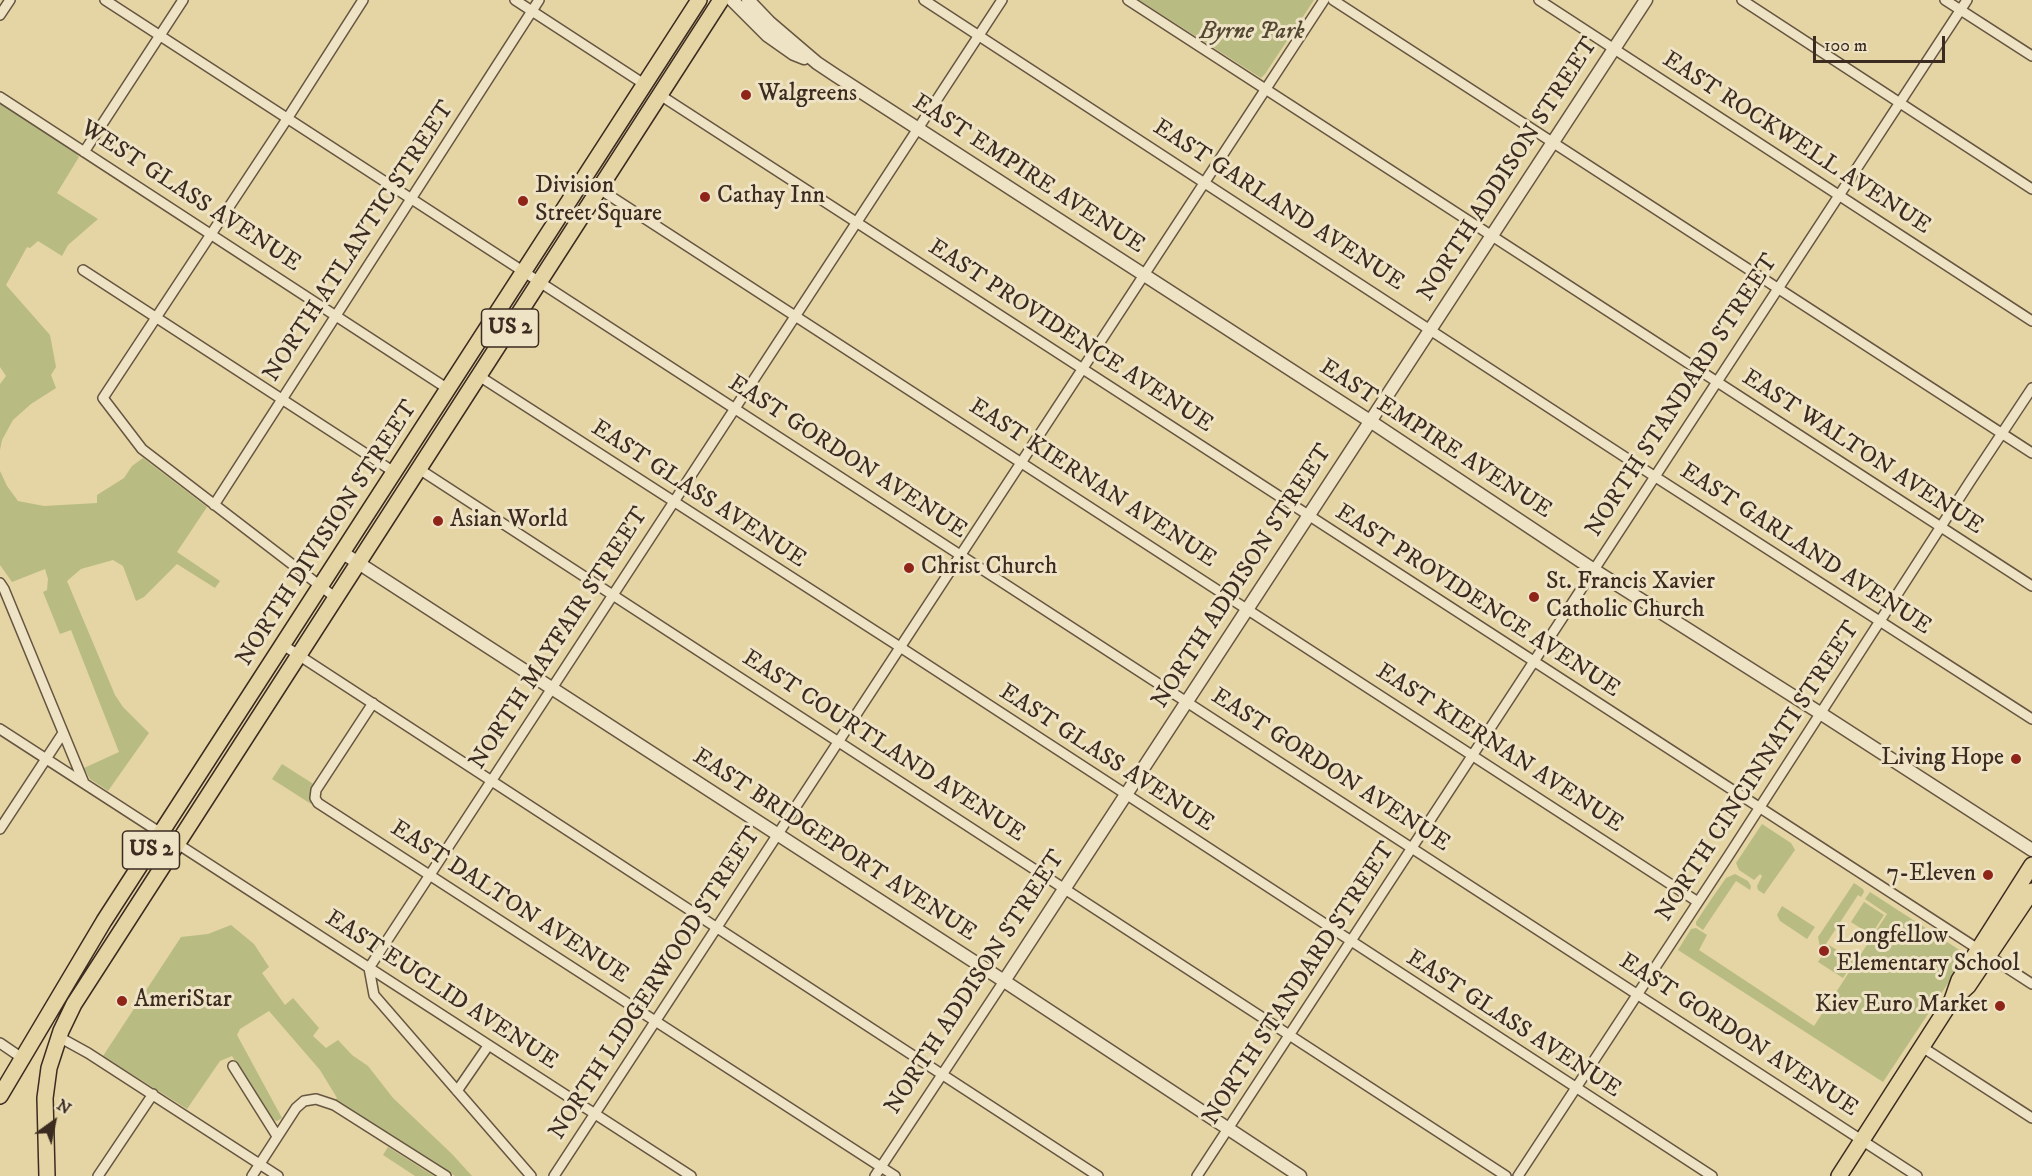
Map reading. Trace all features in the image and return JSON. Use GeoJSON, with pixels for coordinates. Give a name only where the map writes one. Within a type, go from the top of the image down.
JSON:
{"type":"FeatureCollection","features":[{"type":"Feature","properties":{"kind":"main road","name":"NORTH DIVISION STREET"},"geometry":{"type":"LineString","coordinates":[[59,1037],[74,1004],[283,645],[699,0]]}},
{"type":"Feature","properties":{"kind":"main road","name":"NORTH DIVISION STREET"},"geometry":{"type":"LineString","coordinates":[[0,1096],[104,921],[170,838],[298,656],[721,0]]}},
{"type":"Feature","properties":{"kind":"main road"},"geometry":{"type":"LineString","coordinates":[[478,376],[472,367],[491,338],[490,325]]}},
{"type":"Feature","properties":{"kind":"main road"},"geometry":{"type":"LineString","coordinates":[[431,450],[425,443],[452,401],[452,393],[448,389]]}},
{"type":"Feature","properties":{"kind":"main road"},"geometry":{"type":"LineString","coordinates":[[1839,1176],[1952,1000],[1968,986],[2032,865]]}},
{"type":"Feature","properties":{"kind":"main road"},"geometry":{"type":"LineString","coordinates":[[1984,952],[2032,891]]}},
{"type":"Feature","properties":{"kind":"main road","name":"US 2"},"geometry":{"type":"LineString","coordinates":[[47,1176],[45,1098],[49,1068],[59,1037]]}},
{"type":"Feature","properties":{"kind":"street"},"geometry":{"type":"LineString","coordinates":[[0,15],[9,0]]}},
{"type":"Feature","properties":{"kind":"street","name":"EAST GORDON AVENUE"},"geometry":{"type":"LineString","coordinates":[[105,0],[1917,1176]]}},
{"type":"Feature","properties":{"kind":"street"},"geometry":{"type":"LineString","coordinates":[[84,152],[183,0]]}},
{"type":"Feature","properties":{"kind":"street"},"geometry":{"type":"LineString","coordinates":[[336,598],[142,449],[103,398],[363,0]]}},
{"type":"Feature","properties":{"kind":"street"},"geometry":{"type":"LineString","coordinates":[[515,0],[644,84]]}},
{"type":"Feature","properties":{"kind":"street","name":"NORTH ATLANTIC STREET"},"geometry":{"type":"LineString","coordinates":[[214,505],[539,0]]}},
{"type":"Feature","properties":{"kind":"street","name":"EAST EMPIRE AVENUE"},"geometry":{"type":"LineString","coordinates":[[732,0],[767,35],[794,54],[817,63]]}},
{"type":"Feature","properties":{"kind":"street","name":"EAST EMPIRE AVENUE"},"geometry":{"type":"LineString","coordinates":[[748,0],[769,22],[817,63],[1370,421],[1594,570],[2032,850]]}},
{"type":"Feature","properties":{"kind":"street","name":"EAST GARLAND AVENUE"},"geometry":{"type":"LineString","coordinates":[[924,0],[1205,181],[1654,476],[2032,719]]}},
{"type":"Feature","properties":{"kind":"street","name":"NORTH MAYFAIR STREET"},"geometry":{"type":"LineString","coordinates":[[369,968],[1002,0]]}},
{"type":"Feature","properties":{"kind":"street","name":"EAST WALTON AVENUE"},"geometry":{"type":"LineString","coordinates":[[1128,0],[2032,586]]}},
{"type":"Feature","properties":{"kind":"street","name":"NORTH LIDGERWOOD STREET"},"geometry":{"type":"LineString","coordinates":[[554,1176],[1324,0]]}},
{"type":"Feature","properties":{"kind":"street"},"geometry":{"type":"LineString","coordinates":[[1333,0],[2032,453]]}},
{"type":"Feature","properties":{"kind":"street","name":"EAST ROCKWELL AVENUE"},"geometry":{"type":"LineString","coordinates":[[1539,0],[2032,321]]}},
{"type":"Feature","properties":{"kind":"street","name":"NORTH ADDISON STREET"},"geometry":{"type":"LineString","coordinates":[[875,1176],[1646,0]]}},
{"type":"Feature","properties":{"kind":"street"},"geometry":{"type":"LineString","coordinates":[[1742,0],[2032,189]]}},
{"type":"Feature","properties":{"kind":"street"},"geometry":{"type":"LineString","coordinates":[[1945,0],[2032,56]]}},
{"type":"Feature","properties":{"kind":"street","name":"NORTH STANDARD STREET"},"geometry":{"type":"LineString","coordinates":[[1197,1176],[1967,0]]}},
{"type":"Feature","properties":{"kind":"street","name":"EAST PROVIDENCE AVENUE"},"geometry":{"type":"LineString","coordinates":[[660,95],[2032,984]]}},
{"type":"Feature","properties":{"kind":"street","name":"WEST GLASS AVENUE"},"geometry":{"type":"LineString","coordinates":[[0,97],[448,389]]}},
{"type":"Feature","properties":{"kind":"street","name":"EAST KIERNAN AVENUE"},"geometry":{"type":"LineString","coordinates":[[584,178],[1698,902]]}},
{"type":"Feature","properties":{"kind":"street"},"geometry":{"type":"LineString","coordinates":[[83,270],[394,472]]}},
{"type":"Feature","properties":{"kind":"street","name":"EAST GLASS AVENUE"},"geometry":{"type":"LineString","coordinates":[[478,376],[1712,1176]]}},
{"type":"Feature","properties":{"kind":"street","name":"NORTH CINCINNATI STREET"},"geometry":{"type":"LineString","coordinates":[[1518,1176],[2032,388]]}},
{"type":"Feature","properties":{"kind":"street","name":"EAST COURTLAND AVENUE"},"geometry":{"type":"LineString","coordinates":[[419,469],[1506,1176]]}},
{"type":"Feature","properties":{"kind":"street","name":"EAST BRIDGEPORT AVENUE"},"geometry":{"type":"LineString","coordinates":[[343,553],[1004,981],[1300,1176]]}},
{"type":"Feature","properties":{"kind":"street"},"geometry":{"type":"LineString","coordinates":[[0,583],[84,783]]}},
{"type":"Feature","properties":{"kind":"street"},"geometry":{"type":"LineString","coordinates":[[283,645],[1098,1176]]}},
{"type":"Feature","properties":{"kind":"street","name":"EAST DALTON AVENUE"},"geometry":{"type":"LineString","coordinates":[[373,703],[316,790],[315,798],[318,803],[895,1176]]}},
{"type":"Feature","properties":{"kind":"street","name":"EAST EUCLID AVENUE"},"geometry":{"type":"LineString","coordinates":[[0,729],[691,1176]]}},
{"type":"Feature","properties":{"kind":"street"},"geometry":{"type":"LineString","coordinates":[[0,829],[63,734]]}},
{"type":"Feature","properties":{"kind":"street"},"geometry":{"type":"LineString","coordinates":[[369,968],[374,995],[531,1176]]}},
{"type":"Feature","properties":{"kind":"street"},"geometry":{"type":"LineString","coordinates":[[59,1037],[81,1048],[278,1176]]}},
{"type":"Feature","properties":{"kind":"street"},"geometry":{"type":"LineString","coordinates":[[0,1043],[22,1058]]}},
{"type":"Feature","properties":{"kind":"street"},"geometry":{"type":"LineString","coordinates":[[457,1091],[488,1046]]}},
{"type":"Feature","properties":{"kind":"street"},"geometry":{"type":"LineString","coordinates":[[1922,1047],[2032,1118]]}},
{"type":"Feature","properties":{"kind":"street"},"geometry":{"type":"LineString","coordinates":[[233,1066],[277,1136]]}},
{"type":"Feature","properties":{"kind":"street"},"geometry":{"type":"LineString","coordinates":[[98,1176],[153,1094]]}},
{"type":"Feature","properties":{"kind":"street"},"geometry":{"type":"LineString","coordinates":[[252,1176],[299,1104],[311,1099],[328,1102],[446,1176]]}},
{"type":"Feature","properties":{"kind":"green space","name":"Byrne Park"},"geometry":{"type":"Polygon","coordinates":[[[1139,0],[1314,0],[1261,78],[1139,0]]]}},
{"type":"Feature","properties":{"kind":"green space"},"geometry":{"type":"Polygon","coordinates":[[[0,102],[75,152],[79,157],[57,193],[98,219],[68,245],[62,256],[38,241],[30,248],[27,247],[6,285],[50,335],[56,367],[51,375],[56,388],[31,404],[13,420],[2,440],[0,450],[0,384],[6,376],[0,367],[0,102]]]}},
{"type":"Feature","properties":{"kind":"green space"},"geometry":{"type":"Polygon","coordinates":[[[143,458],[207,507],[177,552],[220,581],[215,588],[177,564],[144,597],[136,601],[123,566],[113,560],[81,569],[67,581],[115,695],[123,707],[149,733],[108,791],[90,779],[84,768],[119,752],[71,630],[60,634],[43,592],[47,590],[48,579],[45,569],[12,582],[0,565],[0,471],[18,501],[44,506],[97,503],[97,495],[124,478],[132,466],[143,458]]]}},
{"type":"Feature","properties":{"kind":"green space"},"geometry":{"type":"Polygon","coordinates":[[[282,764],[315,785],[310,794],[311,804],[272,779],[282,764]]]}},
{"type":"Feature","properties":{"kind":"green space"},"geometry":{"type":"Polygon","coordinates":[[[1762,824],[1791,843],[1795,850],[1764,894],[1758,890],[1757,886],[1762,876],[1760,874],[1754,880],[1739,870],[1736,863],[1762,824]]]}},
{"type":"Feature","properties":{"kind":"green space"},"geometry":{"type":"Polygon","coordinates":[[[1735,874],[1748,881],[1751,886],[1750,890],[1736,881],[1703,930],[1696,925],[1696,922],[1726,878],[1735,874]]]}},
{"type":"Feature","properties":{"kind":"green space"},"geometry":{"type":"Polygon","coordinates":[[[1854,883],[1864,892],[1861,897],[1858,895],[1820,953],[1817,951],[1820,947],[1818,937],[1854,883]]]}},
{"type":"Feature","properties":{"kind":"green space"},"geometry":{"type":"Polygon","coordinates":[[[1870,892],[1961,951],[1959,954],[1965,954],[1883,1082],[1678,950],[1691,929],[1696,928],[1707,935],[1699,950],[1814,1026],[1887,914],[1865,899],[1870,892]]]}},
{"type":"Feature","properties":{"kind":"green space"},"geometry":{"type":"Polygon","coordinates":[[[1864,902],[1884,915],[1871,935],[1851,922],[1864,902]]]}},
{"type":"Feature","properties":{"kind":"green space"},"geometry":{"type":"Polygon","coordinates":[[[1782,906],[1815,927],[1807,939],[1780,921],[1777,915],[1782,906]]]}},
{"type":"Feature","properties":{"kind":"green space"},"geometry":{"type":"Polygon","coordinates":[[[231,925],[254,944],[269,967],[262,973],[285,1005],[293,998],[319,1028],[313,1036],[326,1048],[338,1040],[352,1055],[368,1066],[393,1098],[472,1176],[455,1176],[335,1100],[337,1098],[320,1070],[269,1011],[240,1029],[237,1035],[282,1118],[277,1121],[270,1119],[232,1056],[220,1061],[187,1109],[103,1056],[181,937],[208,934],[231,925]]]}},
{"type":"Feature","properties":{"kind":"green space"},"geometry":{"type":"Polygon","coordinates":[[[1829,945],[1854,961],[1843,978],[1818,962],[1829,945]]]}},
{"type":"Feature","properties":{"kind":"green space"},"geometry":{"type":"Polygon","coordinates":[[[388,1147],[434,1176],[415,1176],[383,1155],[388,1147]]]}},
{"type":"Feature","properties":{"kind":"place","name":"Walgreens"},"geometry":{"type":"Point","coordinates":[746,95]}},
{"type":"Feature","properties":{"kind":"place","name":"Cathay Inn"},"geometry":{"type":"Point","coordinates":[705,197]}},
{"type":"Feature","properties":{"kind":"place","name":"Division Street Square"},"geometry":{"type":"Point","coordinates":[523,201]}},
{"type":"Feature","properties":{"kind":"place","name":"Asian World"},"geometry":{"type":"Point","coordinates":[438,521]}},
{"type":"Feature","properties":{"kind":"place","name":"Christ Church"},"geometry":{"type":"Point","coordinates":[909,568]}},
{"type":"Feature","properties":{"kind":"place","name":"St. Francis Xavier Catholic Church"},"geometry":{"type":"Point","coordinates":[1534,597]}},
{"type":"Feature","properties":{"kind":"place","name":"Living Hope"},"geometry":{"type":"Point","coordinates":[2016,759]}},
{"type":"Feature","properties":{"kind":"place","name":"7-Eleven"},"geometry":{"type":"Point","coordinates":[1988,875]}},
{"type":"Feature","properties":{"kind":"place","name":"Longfellow Elementary School"},"geometry":{"type":"Point","coordinates":[1824,951]}},
{"type":"Feature","properties":{"kind":"place","name":"AmeriStar"},"geometry":{"type":"Point","coordinates":[122,1001]}},
{"type":"Feature","properties":{"kind":"place","name":"Kiev Euro Market"},"geometry":{"type":"Point","coordinates":[2000,1006]}}]}
